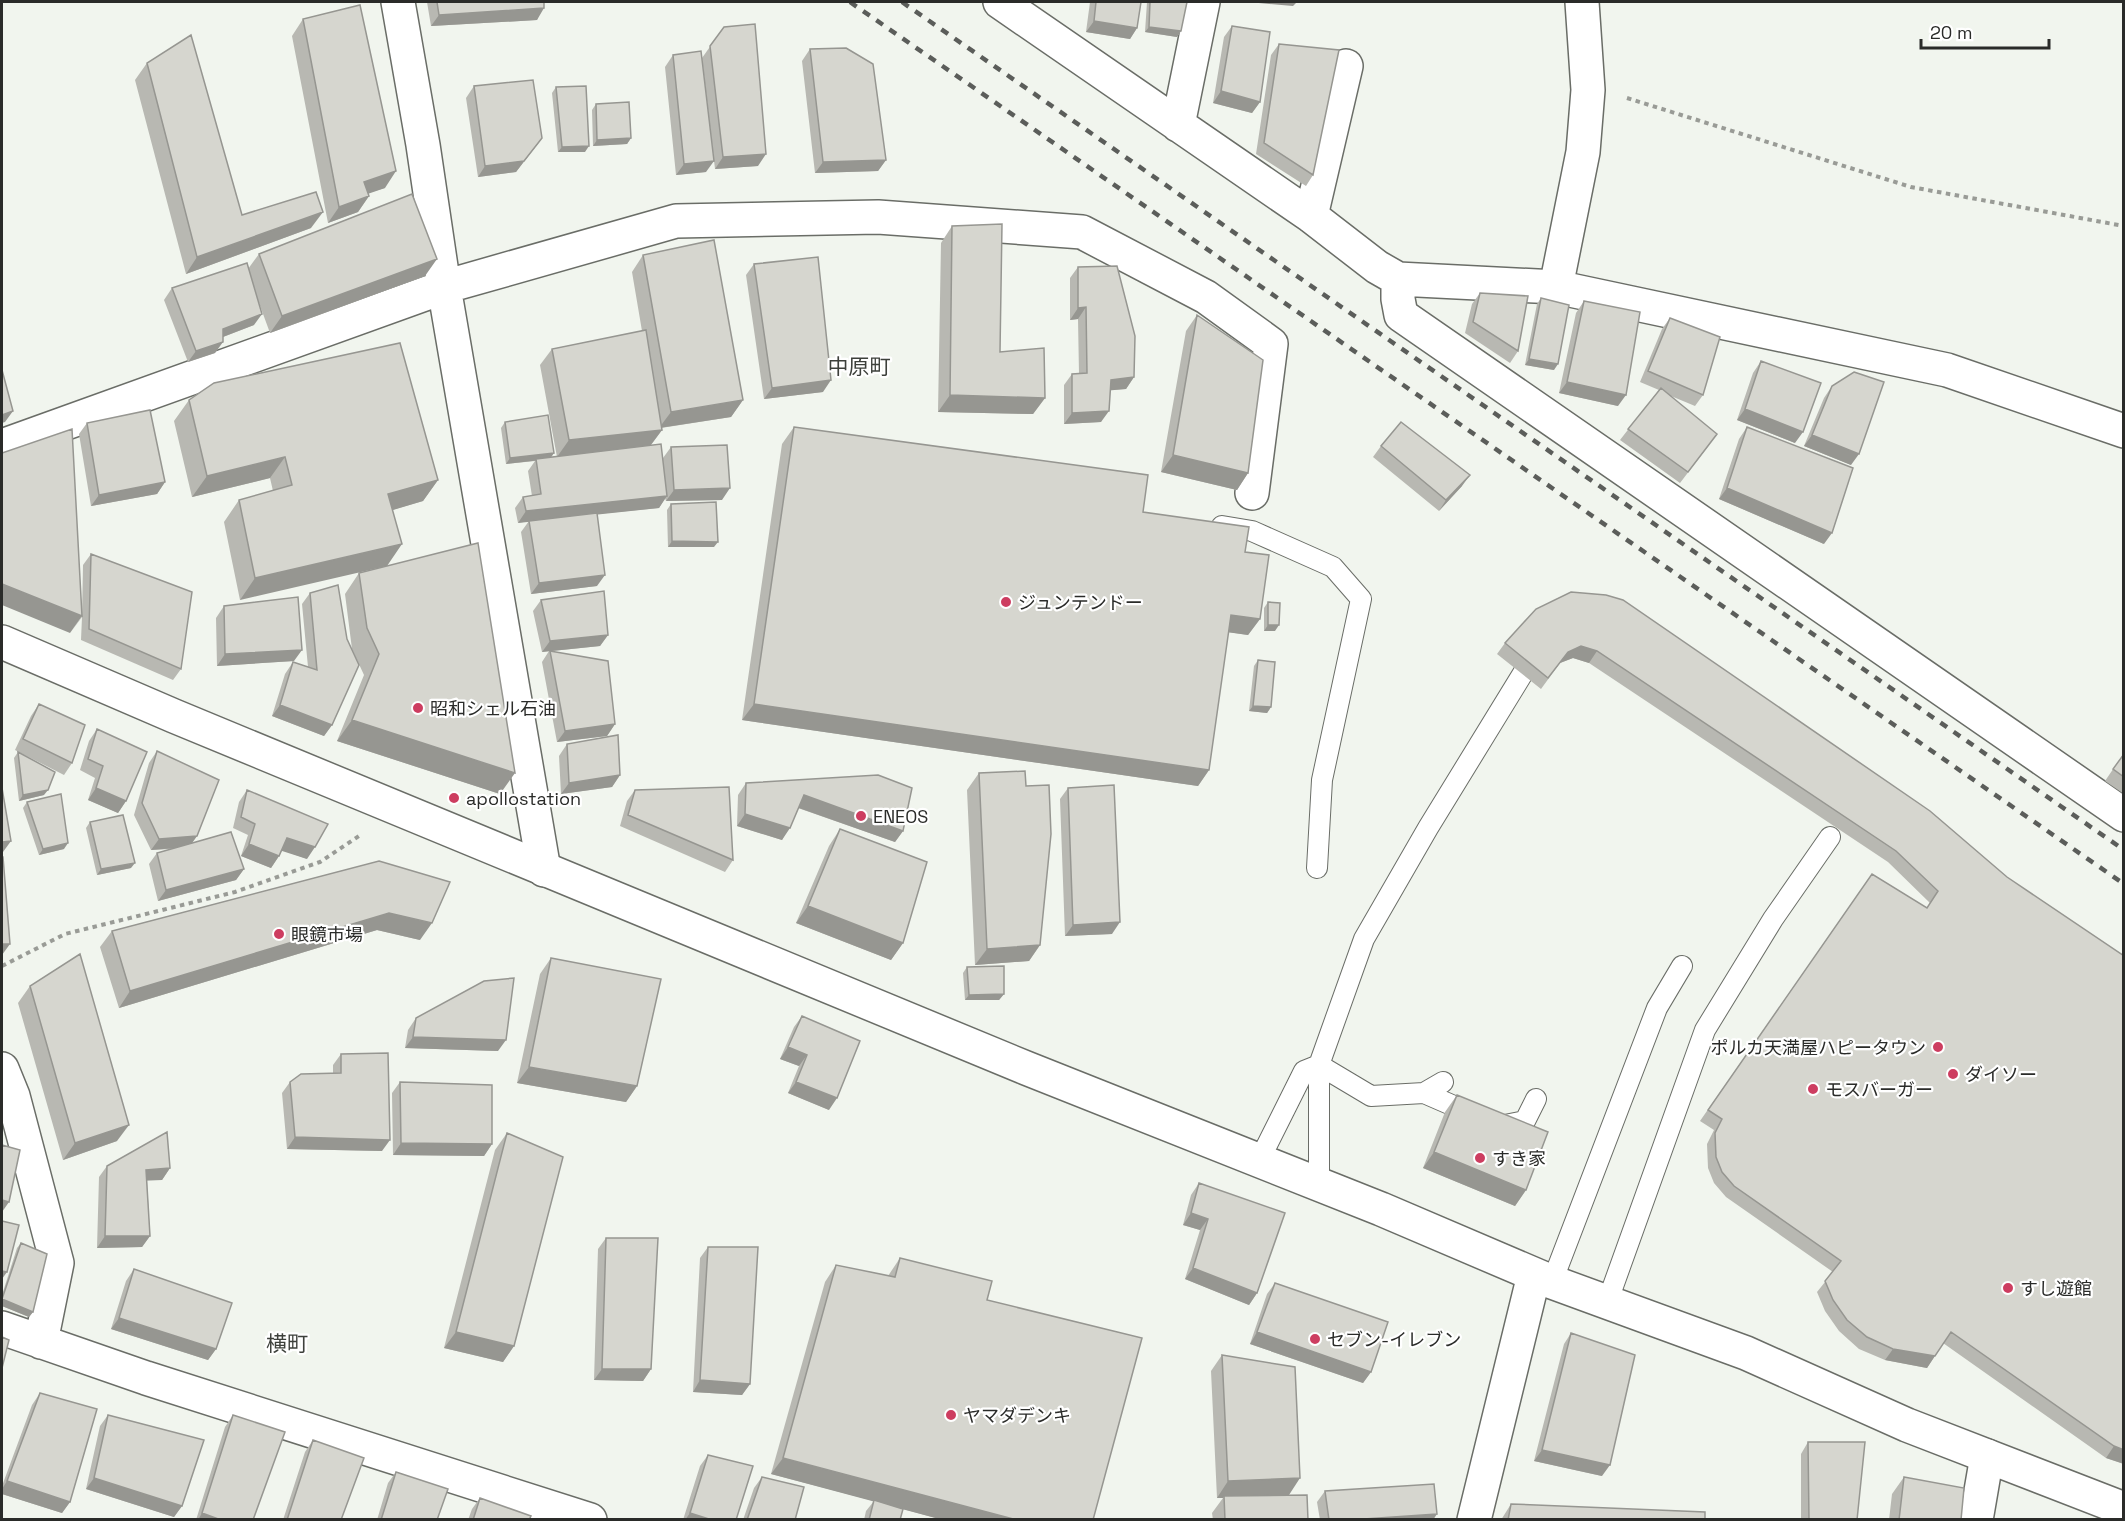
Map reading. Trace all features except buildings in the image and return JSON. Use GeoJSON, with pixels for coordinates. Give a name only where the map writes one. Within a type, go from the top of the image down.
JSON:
{"type":"FeatureCollection","features":[{"type":"Feature","properties":{"kind":"street"},"geometry":{"type":"LineString","coordinates":[[398,2],[423,145],[444,287],[544,870]]}},
{"type":"Feature","properties":{"kind":"street"},"geometry":{"type":"LineString","coordinates":[[1000,2],[1311,216],[1377,267],[1398,279],[1556,287],[1947,370],[2124,431]]}},
{"type":"Feature","properties":{"kind":"street"},"geometry":{"type":"LineString","coordinates":[[1178,125],[1203,2]]}},
{"type":"Feature","properties":{"kind":"street"},"geometry":{"type":"LineString","coordinates":[[1556,287],[1583,152],[1588,90],[1582,2]]}},
{"type":"Feature","properties":{"kind":"street"},"geometry":{"type":"LineString","coordinates":[[1311,216],[1346,66]]}},
{"type":"Feature","properties":{"kind":"street"},"geometry":{"type":"LineString","coordinates":[[2,446],[444,287],[676,221],[878,217],[1082,232],[1206,297],[1271,344],[1252,493]]}},
{"type":"Feature","properties":{"kind":"street"},"geometry":{"type":"LineString","coordinates":[[1398,279],[1401,315],[2124,814]]}},
{"type":"Feature","properties":{"kind":"street"},"geometry":{"type":"LineString","coordinates":[[2,642],[544,870],[1026,1068],[1319,1184],[1543,1278],[1746,1353],[1907,1425],[2124,1509]]}},
{"type":"Feature","properties":{"kind":"street"},"geometry":{"type":"LineString","coordinates":[[2,1069],[13,1096],[57,1263],[41,1342]]}},
{"type":"Feature","properties":{"kind":"street"},"geometry":{"type":"LineString","coordinates":[[1474,1520],[1543,1278]]}},
{"type":"Feature","properties":{"kind":"street"},"geometry":{"type":"LineString","coordinates":[[2,1328],[146,1378],[590,1520]]}},
{"type":"Feature","properties":{"kind":"street"},"geometry":{"type":"LineString","coordinates":[[1976,1520],[1987,1456]]}},
{"type":"Feature","properties":{"kind":"lane"},"geometry":{"type":"LineString","coordinates":[[1206,524],[1252,531],[1333,567],[1361,599],[1323,780],[1317,868]]}},
{"type":"Feature","properties":{"kind":"lane"},"geometry":{"type":"LineString","coordinates":[[1319,1184],[1319,1065],[1364,939],[1521,674],[1542,643],[1552,640]]}},
{"type":"Feature","properties":{"kind":"lane"},"geometry":{"type":"LineString","coordinates":[[1607,1303],[1705,1030],[1773,919],[1830,837]]}},
{"type":"Feature","properties":{"kind":"lane"},"geometry":{"type":"LineString","coordinates":[[1543,1278],[1657,1008],[1682,966]]}},
{"type":"Feature","properties":{"kind":"lane"},"geometry":{"type":"LineString","coordinates":[[1319,1065],[1371,1096],[1425,1093],[1500,1126],[1525,1121],[1536,1100]]}},
{"type":"Feature","properties":{"kind":"lane"},"geometry":{"type":"LineString","coordinates":[[1259,1161],[1304,1071],[1319,1065]]}},
{"type":"Feature","properties":{"kind":"lane"},"geometry":{"type":"LineString","coordinates":[[1425,1093],[1443,1082]]}},
{"type":"Feature","properties":{"kind":"path"},"geometry":{"type":"LineString","coordinates":[[1588,90],[1606,91],[1911,187],[2124,226]]}},
{"type":"Feature","properties":{"kind":"path"},"geometry":{"type":"LineString","coordinates":[[2,966],[65,934],[235,892],[320,862],[361,834],[391,805]]}},
{"type":"Feature","properties":{"kind":"railway"},"geometry":{"type":"LineString","coordinates":[[850,2],[2124,884]]}},
{"type":"Feature","properties":{"kind":"railway"},"geometry":{"type":"LineString","coordinates":[[902,2],[2124,850]]}},
{"type":"Feature","properties":{"kind":"place","name":"ジュンテンドー"},"geometry":{"type":"Point","coordinates":[1006,602]}},
{"type":"Feature","properties":{"kind":"place","name":"昭和シェル石油"},"geometry":{"type":"Point","coordinates":[418,708]}},
{"type":"Feature","properties":{"kind":"place","name":"apollostation"},"geometry":{"type":"Point","coordinates":[454,798]}},
{"type":"Feature","properties":{"kind":"place","name":"ENEOS"},"geometry":{"type":"Point","coordinates":[861,816]}},
{"type":"Feature","properties":{"kind":"place","name":"眼鏡市場"},"geometry":{"type":"Point","coordinates":[279,934]}},
{"type":"Feature","properties":{"kind":"place","name":"ポルカ天満屋ハピータウン"},"geometry":{"type":"Point","coordinates":[1938,1047]}},
{"type":"Feature","properties":{"kind":"place","name":"ダイソー"},"geometry":{"type":"Point","coordinates":[1953,1074]}},
{"type":"Feature","properties":{"kind":"place","name":"モスバーガー"},"geometry":{"type":"Point","coordinates":[1813,1089]}},
{"type":"Feature","properties":{"kind":"place","name":"すき家"},"geometry":{"type":"Point","coordinates":[1480,1158]}},
{"type":"Feature","properties":{"kind":"place","name":"すし遊館"},"geometry":{"type":"Point","coordinates":[2008,1288]}},
{"type":"Feature","properties":{"kind":"place","name":"セブン-イレブン"},"geometry":{"type":"Point","coordinates":[1315,1339]}},
{"type":"Feature","properties":{"kind":"place","name":"ヤマダデンキ"},"geometry":{"type":"Point","coordinates":[951,1415]}},
{"type":"Feature","properties":{"kind":"district","name":"中原町"},"geometry":{"type":"Point","coordinates":[859,366]}},
{"type":"Feature","properties":{"kind":"district","name":"横町"},"geometry":{"type":"Point","coordinates":[287,1343]}}]}
